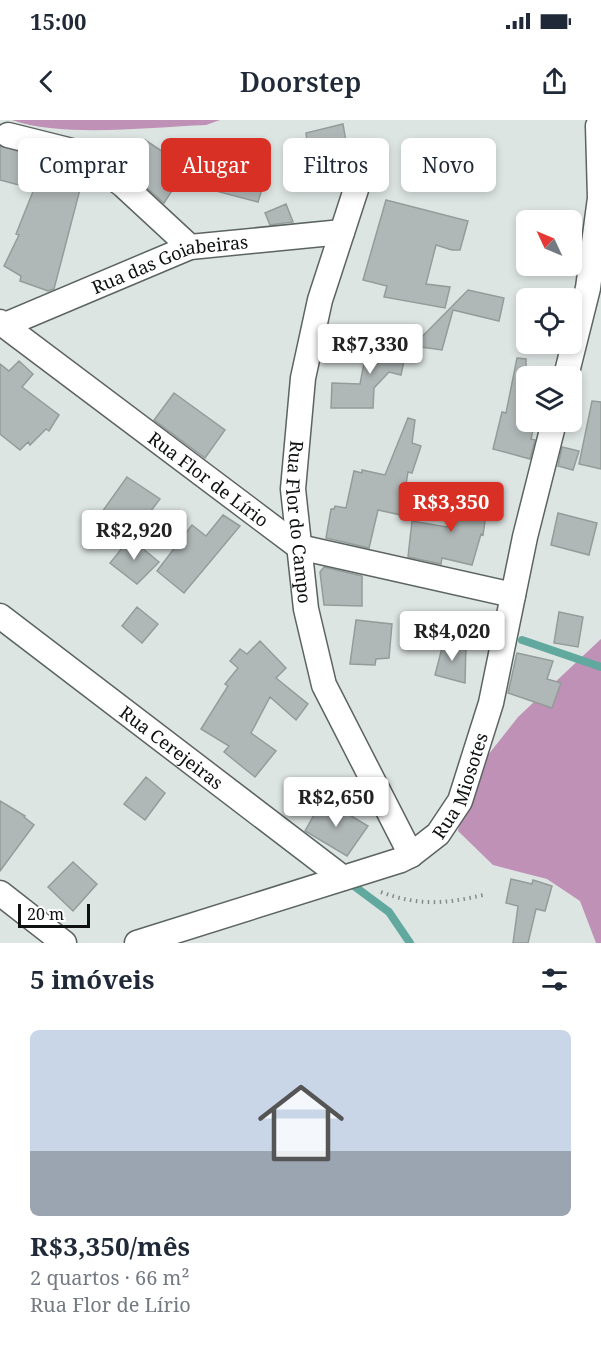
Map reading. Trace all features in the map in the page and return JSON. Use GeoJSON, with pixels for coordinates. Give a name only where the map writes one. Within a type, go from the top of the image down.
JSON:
{"type":"FeatureCollection","features":[{"type":"Feature","properties":{"kind":"street"},"geometry":{"type":"LineString","coordinates":[[568,366],[588,288],[600,198],[598,126]]}},
{"type":"Feature","properties":{"kind":"street"},"geometry":{"type":"LineString","coordinates":[[8,135],[80,153],[123,185],[190,246]]}},
{"type":"Feature","properties":{"kind":"street","name":"Rua Flor do Campo"},"geometry":{"type":"LineString","coordinates":[[355,192],[320,300],[303,378],[293,489],[306,609],[324,685],[411,855]]}},
{"type":"Feature","properties":{"kind":"street","name":"Rua das Goiabeiras"},"geometry":{"type":"LineString","coordinates":[[2,324],[190,246],[342,232]]}},
{"type":"Feature","properties":{"kind":"street","name":"Rua Flor de Lírio"},"geometry":{"type":"LineString","coordinates":[[2,324],[300,547],[513,595]]}},
{"type":"Feature","properties":{"kind":"street","name":"Rua Miosotes"},"geometry":{"type":"LineString","coordinates":[[137,943],[411,855],[438,834],[460,801],[491,703],[525,537],[551,432]]}},
{"type":"Feature","properties":{"kind":"street","name":"Rua Cerejeiras"},"geometry":{"type":"LineString","coordinates":[[0,616],[349,876]]}},
{"type":"Feature","properties":{"kind":"street"},"geometry":{"type":"LineString","coordinates":[[0,893],[54,940]]}},
{"type":"Feature","properties":{"kind":"path"},"geometry":{"type":"LineString","coordinates":[[349,876],[403,900],[422,903],[457,901],[483,895]]}},
{"type":"Feature","properties":{"kind":"shaded area"},"geometry":{"type":"Polygon","coordinates":[[[12,120],[220,120],[206,125],[81,130],[56,129],[12,120]]]}},
{"type":"Feature","properties":{"kind":"shaded area"},"geometry":{"type":"Polygon","coordinates":[[[601,639],[601,943],[596,943],[580,901],[547,879],[493,865],[458,831],[473,774],[518,717],[601,639]]]}},
{"type":"Feature","properties":{"kind":"building"},"geometry":{"type":"Polygon","coordinates":[[[343,124],[345,138],[307,138],[306,133],[343,124]]]}},
{"type":"Feature","properties":{"kind":"building"},"geometry":{"type":"Polygon","coordinates":[[[149,143],[161,151],[161,192],[171,192],[164,203],[149,190],[149,143]]]}},
{"type":"Feature","properties":{"kind":"building"},"geometry":{"type":"Polygon","coordinates":[[[0,146],[18,151],[18,185],[0,180],[0,146]]]}},
{"type":"Feature","properties":{"kind":"building"},"geometry":{"type":"Polygon","coordinates":[[[33,192],[79,192],[54,289],[48,291],[20,281],[21,276],[4,266],[19,235],[16,234],[33,192]]]}},
{"type":"Feature","properties":{"kind":"building"},"geometry":{"type":"Polygon","coordinates":[[[220,192],[261,192],[258,202],[220,192]]]}},
{"type":"Feature","properties":{"kind":"building"},"geometry":{"type":"Polygon","coordinates":[[[386,200],[468,221],[460,250],[436,245],[426,284],[450,287],[445,308],[384,297],[387,286],[363,280],[386,200]]]}},
{"type":"Feature","properties":{"kind":"building"},"geometry":{"type":"Polygon","coordinates":[[[286,204],[293,222],[270,225],[265,213],[286,204]]]}},
{"type":"Feature","properties":{"kind":"building"},"geometry":{"type":"Polygon","coordinates":[[[468,290],[504,298],[499,321],[453,310],[442,350],[413,346],[468,290]]]}},
{"type":"Feature","properties":{"kind":"building"},"geometry":{"type":"Polygon","coordinates":[[[369,338],[407,347],[401,375],[389,372],[374,388],[373,408],[331,408],[332,383],[360,384],[369,338]]]}},
{"type":"Feature","properties":{"kind":"building"},"geometry":{"type":"Polygon","coordinates":[[[517,358],[526,359],[526,366],[516,366],[516,432],[533,432],[531,439],[535,440],[530,459],[493,449],[502,412],[506,413],[517,358]]]}},
{"type":"Feature","properties":{"kind":"building"},"geometry":{"type":"Polygon","coordinates":[[[19,361],[33,374],[22,387],[59,415],[49,431],[46,429],[30,445],[28,442],[20,450],[0,434],[0,364],[9,371],[19,361]]]}},
{"type":"Feature","properties":{"kind":"building"},"geometry":{"type":"Polygon","coordinates":[[[174,393],[225,430],[205,458],[154,420],[174,393]]]}},
{"type":"Feature","properties":{"kind":"building"},"geometry":{"type":"Polygon","coordinates":[[[592,401],[601,402],[601,469],[579,464],[592,401]]]}},
{"type":"Feature","properties":{"kind":"building"},"geometry":{"type":"Polygon","coordinates":[[[408,418],[415,420],[412,443],[421,446],[412,473],[408,472],[401,515],[378,510],[369,548],[326,538],[331,509],[335,506],[346,508],[354,471],[362,473],[362,470],[385,475],[408,418]]]}},
{"type":"Feature","properties":{"kind":"building"},"geometry":{"type":"Polygon","coordinates":[[[562,447],[579,451],[573,470],[558,466],[562,447]]]}},
{"type":"Feature","properties":{"kind":"building"},"geometry":{"type":"Polygon","coordinates":[[[127,477],[160,499],[133,534],[102,512],[127,477]]]}},
{"type":"Feature","properties":{"kind":"building"},"geometry":{"type":"Polygon","coordinates":[[[456,492],[488,500],[483,535],[481,534],[472,565],[442,558],[441,564],[408,557],[412,521],[447,527],[456,492]]]}},
{"type":"Feature","properties":{"kind":"building"},"geometry":{"type":"Polygon","coordinates":[[[558,513],[597,523],[589,555],[551,545],[558,513]]]}},
{"type":"Feature","properties":{"kind":"building"},"geometry":{"type":"Polygon","coordinates":[[[223,515],[240,526],[184,593],[157,571],[192,525],[206,536],[223,515]]]}},
{"type":"Feature","properties":{"kind":"building"},"geometry":{"type":"Polygon","coordinates":[[[130,538],[159,562],[137,584],[110,563],[130,538]]]}},
{"type":"Feature","properties":{"kind":"building"},"geometry":{"type":"Polygon","coordinates":[[[324,567],[362,576],[362,606],[324,605],[320,572],[324,567]]]}},
{"type":"Feature","properties":{"kind":"building"},"geometry":{"type":"Polygon","coordinates":[[[137,607],[158,624],[142,643],[122,626],[137,607]]]}},
{"type":"Feature","properties":{"kind":"building"},"geometry":{"type":"Polygon","coordinates":[[[559,612],[583,617],[578,647],[554,643],[559,612]]]}},
{"type":"Feature","properties":{"kind":"building"},"geometry":{"type":"Polygon","coordinates":[[[356,620],[392,624],[389,658],[376,659],[375,665],[350,664],[356,620]]]}},
{"type":"Feature","properties":{"kind":"building"},"geometry":{"type":"Polygon","coordinates":[[[444,640],[466,644],[465,683],[435,675],[444,640]]]}},
{"type":"Feature","properties":{"kind":"building"},"geometry":{"type":"Polygon","coordinates":[[[260,641],[286,668],[276,678],[308,704],[296,720],[270,697],[251,733],[276,751],[255,777],[224,752],[229,746],[201,729],[228,686],[225,684],[238,668],[230,661],[240,649],[247,654],[260,641]]]}},
{"type":"Feature","properties":{"kind":"building"},"geometry":{"type":"Polygon","coordinates":[[[517,653],[553,661],[547,679],[561,683],[552,708],[508,693],[517,653]]]}},
{"type":"Feature","properties":{"kind":"building"},"geometry":{"type":"Polygon","coordinates":[[[146,777],[165,793],[145,820],[124,804],[146,777]]]}},
{"type":"Feature","properties":{"kind":"building"},"geometry":{"type":"Polygon","coordinates":[[[323,799],[368,826],[347,856],[305,831],[323,799]]]}},
{"type":"Feature","properties":{"kind":"building"},"geometry":{"type":"Polygon","coordinates":[[[0,801],[25,816],[34,825],[0,871],[0,801]]]}},
{"type":"Feature","properties":{"kind":"building"},"geometry":{"type":"Polygon","coordinates":[[[73,862],[97,884],[73,911],[48,887],[73,862]]]}},
{"type":"Feature","properties":{"kind":"building"},"geometry":{"type":"Polygon","coordinates":[[[511,879],[532,884],[533,880],[552,886],[545,911],[536,909],[528,943],[513,943],[518,906],[506,903],[511,879]]]}},
{"type":"Feature","properties":{"kind":"waterway"},"geometry":{"type":"LineString","coordinates":[[522,640],[601,667]]}},
{"type":"Feature","properties":{"kind":"waterway"},"geometry":{"type":"LineString","coordinates":[[350,883],[389,912],[410,943]]}}]}
